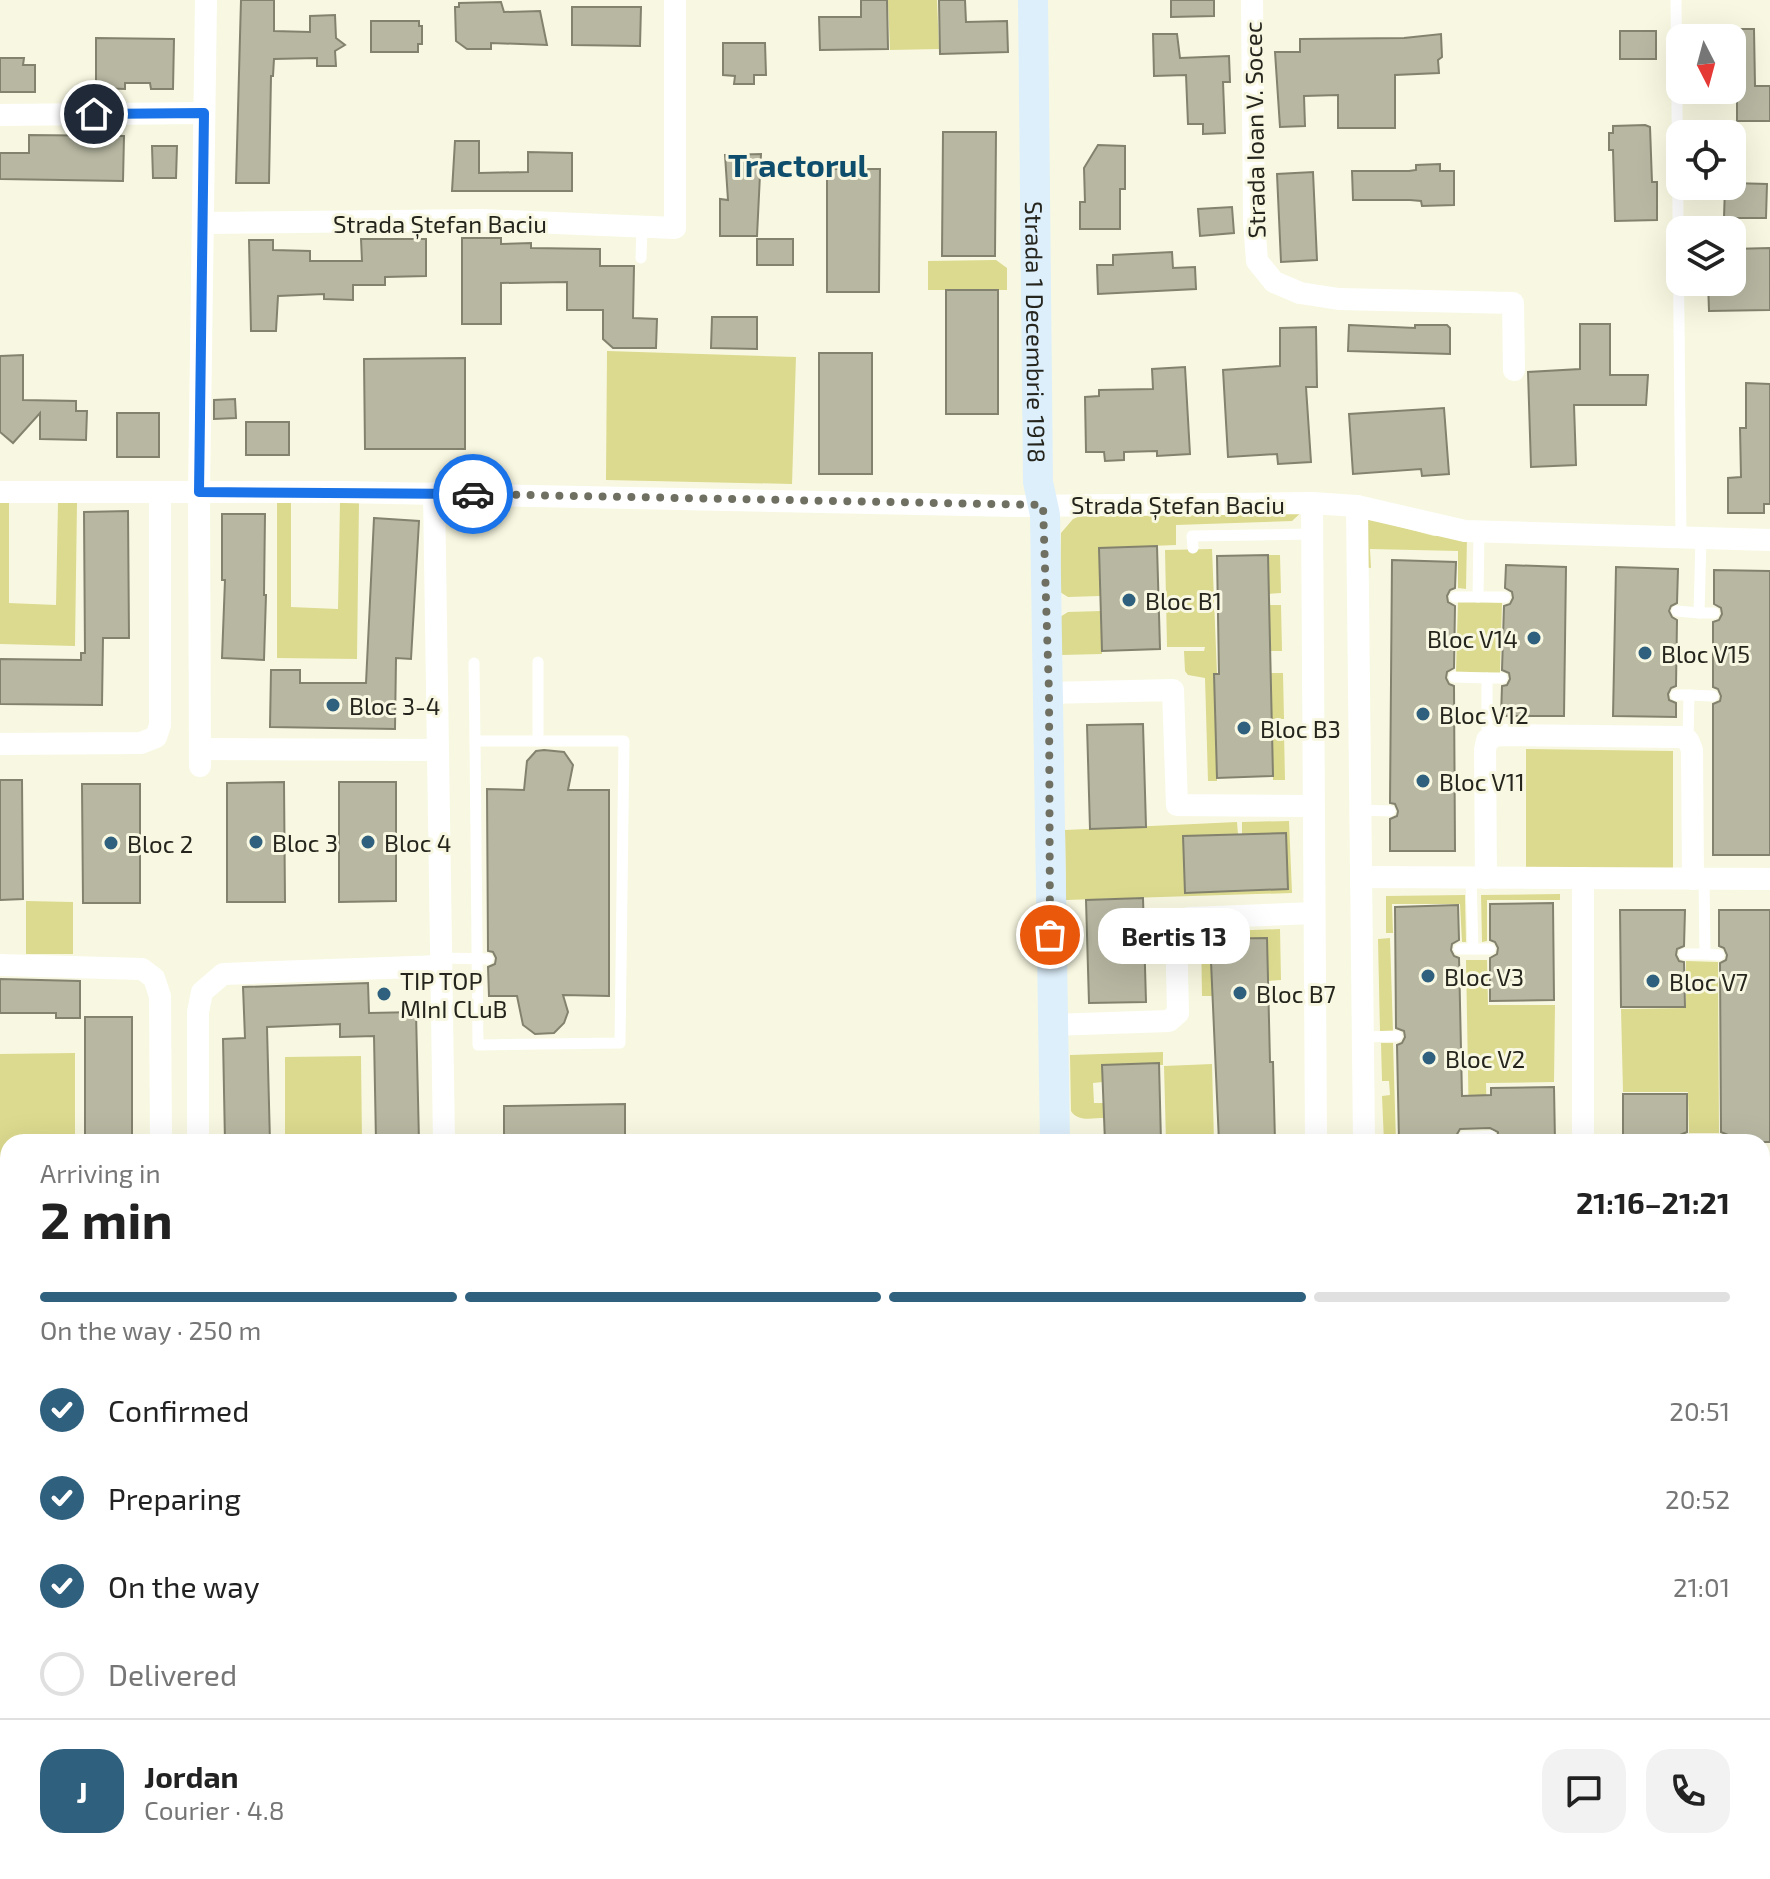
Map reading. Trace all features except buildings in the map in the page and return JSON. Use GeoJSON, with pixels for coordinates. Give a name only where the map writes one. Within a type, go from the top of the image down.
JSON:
{"type":"FeatureCollection","features":[{"type":"Feature","properties":{"kind":"street"},"geometry":{"type":"LineString","coordinates":[[206,0],[199,492],[200,758],[438,750]]}},
{"type":"Feature","properties":{"kind":"street","name":"Strada Ștefan Baciu"},"geometry":{"type":"LineString","coordinates":[[204,223],[481,220],[675,228],[675,0]]}},
{"type":"Feature","properties":{"kind":"street","name":"Strada 1 Decembrie 1918"},"geometry":{"type":"LineString","coordinates":[[1033,0],[1038,482],[1043,505],[1049,693],[1055,1134]]}},
{"type":"Feature","properties":{"kind":"street","name":"Strada Ioan V. Socec"},"geometry":{"type":"LineString","coordinates":[[1252,0],[1257,261],[1274,282],[1300,293],[1339,299],[1513,303],[1514,370]]}},
{"type":"Feature","properties":{"kind":"street"},"geometry":{"type":"LineString","coordinates":[[0,115],[204,113]]}},
{"type":"Feature","properties":{"kind":"street","name":"Strada Ștefan Baciu"},"geometry":{"type":"LineString","coordinates":[[0,492],[434,493],[1043,505],[1312,503],[1357,506],[1465,531],[1770,540]]}},
{"type":"Feature","properties":{"kind":"street"},"geometry":{"type":"LineString","coordinates":[[0,744],[141,743],[156,737],[160,725],[160,493]]}},
{"type":"Feature","properties":{"kind":"street"},"geometry":{"type":"LineString","coordinates":[[434,493],[444,1134]]}},
{"type":"Feature","properties":{"kind":"street"},"geometry":{"type":"LineString","coordinates":[[1312,503],[1316,1134]]}},
{"type":"Feature","properties":{"kind":"street"},"geometry":{"type":"LineString","coordinates":[[1357,506],[1364,1134]]}},
{"type":"Feature","properties":{"kind":"street"},"geometry":{"type":"LineString","coordinates":[[1049,693],[1173,690],[1177,805],[1313,806]]}},
{"type":"Feature","properties":{"kind":"street"},"geometry":{"type":"LineString","coordinates":[[1478,878],[1485,750],[1487,740],[1498,735],[1681,737],[1688,740],[1692,750],[1699,879]]}},
{"type":"Feature","properties":{"kind":"street"},"geometry":{"type":"LineString","coordinates":[[1361,877],[1770,879]]}},
{"type":"Feature","properties":{"kind":"street"},"geometry":{"type":"LineString","coordinates":[[1583,878],[1583,1134]]}},
{"type":"Feature","properties":{"kind":"street"},"geometry":{"type":"LineString","coordinates":[[1051,1025],[1169,1021],[1175,1018],[1178,1013],[1176,926],[1180,920],[1314,913]]}},
{"type":"Feature","properties":{"kind":"street"},"geometry":{"type":"LineString","coordinates":[[198,1134],[198,1012],[202,992],[223,974],[441,962]]}},
{"type":"Feature","properties":{"kind":"street"},"geometry":{"type":"LineString","coordinates":[[0,965],[142,969],[154,978],[160,996],[161,1134]]}},
{"type":"Feature","properties":{"kind":"lane"},"geometry":{"type":"LineString","coordinates":[[1676,0],[1691,538],[1699,613]]}},
{"type":"Feature","properties":{"kind":"lane"},"geometry":{"type":"LineString","coordinates":[[641,258],[642,227]]}},
{"type":"Feature","properties":{"kind":"lane"},"geometry":{"type":"LineString","coordinates":[[1478,597],[1479,532]]}},
{"type":"Feature","properties":{"kind":"lane"},"geometry":{"type":"LineString","coordinates":[[1193,548],[1192,536],[1311,534]]}},
{"type":"Feature","properties":{"kind":"lane"},"geometry":{"type":"LineString","coordinates":[[1455,597],[1505,597]]}},
{"type":"Feature","properties":{"kind":"lane"},"geometry":{"type":"LineString","coordinates":[[1677,611],[1714,613]]}},
{"type":"Feature","properties":{"kind":"lane"},"geometry":{"type":"LineString","coordinates":[[538,662],[538,741]]}},
{"type":"Feature","properties":{"kind":"lane"},"geometry":{"type":"LineString","coordinates":[[474,663],[475,741],[483,959],[478,1045],[620,1043],[624,741],[475,741]]}},
{"type":"Feature","properties":{"kind":"lane"},"geometry":{"type":"LineString","coordinates":[[1454,677],[1502,678]]}},
{"type":"Feature","properties":{"kind":"lane"},"geometry":{"type":"LineString","coordinates":[[1487,678],[1487,740]]}},
{"type":"Feature","properties":{"kind":"lane"},"geometry":{"type":"LineString","coordinates":[[1676,695],[1713,696]]}},
{"type":"Feature","properties":{"kind":"lane"},"geometry":{"type":"LineString","coordinates":[[1688,740],[1689,695]]}},
{"type":"Feature","properties":{"kind":"lane"},"geometry":{"type":"LineString","coordinates":[[1361,810],[1390,811]]}},
{"type":"Feature","properties":{"kind":"lane"},"geometry":{"type":"LineString","coordinates":[[1473,949],[1478,878]]}},
{"type":"Feature","properties":{"kind":"lane"},"geometry":{"type":"LineString","coordinates":[[1699,879],[1705,954]]}},
{"type":"Feature","properties":{"kind":"lane"},"geometry":{"type":"LineString","coordinates":[[1459,949],[1490,949]]}},
{"type":"Feature","properties":{"kind":"lane"},"geometry":{"type":"LineString","coordinates":[[1684,954],[1719,955]]}},
{"type":"Feature","properties":{"kind":"lane"},"geometry":{"type":"LineString","coordinates":[[441,962],[483,959]]}},
{"type":"Feature","properties":{"kind":"lane"},"geometry":{"type":"LineString","coordinates":[[1363,1037],[1397,1036]]}},
{"type":"Feature","properties":{"kind":"shaded area"},"geometry":{"type":"Polygon","coordinates":[[[888,0],[937,0],[939,49],[890,50],[888,0]]]}},
{"type":"Feature","properties":{"kind":"shaded area"},"geometry":{"type":"Polygon","coordinates":[[[996,260],[1007,268],[1007,290],[928,290],[928,261],[996,260]]]}},
{"type":"Feature","properties":{"kind":"shaded area"},"geometry":{"type":"Polygon","coordinates":[[[607,351],[796,357],[792,484],[606,480],[607,351]]]}},
{"type":"Feature","properties":{"kind":"shaded area"},"geometry":{"type":"Polygon","coordinates":[[[277,500],[291,501],[291,607],[338,609],[340,502],[359,502],[357,659],[277,658],[277,500]]]}},
{"type":"Feature","properties":{"kind":"shaded area"},"geometry":{"type":"Polygon","coordinates":[[[0,502],[9,502],[9,603],[56,605],[58,502],[77,503],[75,646],[0,644],[0,502]]]}},
{"type":"Feature","properties":{"kind":"shaded area"},"geometry":{"type":"Polygon","coordinates":[[[1100,508],[1306,508],[1292,521],[1176,525],[1176,545],[1100,548],[1100,596],[1068,597],[1060,592],[1061,533],[1073,519],[1100,508]]]}},
{"type":"Feature","properties":{"kind":"shaded area"},"geometry":{"type":"Polygon","coordinates":[[[1363,517],[1434,536],[1467,536],[1466,589],[1458,588],[1458,551],[1370,549],[1371,568],[1363,567],[1363,517]]]}},
{"type":"Feature","properties":{"kind":"shaded area"},"geometry":{"type":"Polygon","coordinates":[[[1212,549],[1217,781],[1208,781],[1205,678],[1188,675],[1185,671],[1184,651],[1204,651],[1205,647],[1167,647],[1165,550],[1212,549]]]}},
{"type":"Feature","properties":{"kind":"shaded area"},"geometry":{"type":"Polygon","coordinates":[[[1268,555],[1280,555],[1281,593],[1268,594],[1268,555]]]}},
{"type":"Feature","properties":{"kind":"shaded area"},"geometry":{"type":"Polygon","coordinates":[[[1458,601],[1502,603],[1500,673],[1456,672],[1458,601]]]}},
{"type":"Feature","properties":{"kind":"shaded area"},"geometry":{"type":"Polygon","coordinates":[[[1268,605],[1281,605],[1282,651],[1269,651],[1268,605]]]}},
{"type":"Feature","properties":{"kind":"shaded area"},"geometry":{"type":"Polygon","coordinates":[[[1101,611],[1102,654],[1061,655],[1060,617],[1068,612],[1101,611]]]}},
{"type":"Feature","properties":{"kind":"shaded area"},"geometry":{"type":"Polygon","coordinates":[[[1270,673],[1283,673],[1284,719],[1272,719],[1270,673]]]}},
{"type":"Feature","properties":{"kind":"shaded area"},"geometry":{"type":"Polygon","coordinates":[[[1272,732],[1284,732],[1285,780],[1273,780],[1272,732]]]}},
{"type":"Feature","properties":{"kind":"shaded area"},"geometry":{"type":"Polygon","coordinates":[[[1526,749],[1673,751],[1673,872],[1526,871],[1526,749]]]}},
{"type":"Feature","properties":{"kind":"shaded area"},"geometry":{"type":"Polygon","coordinates":[[[1289,821],[1292,893],[1066,900],[1065,830],[1237,822],[1238,834],[1183,837],[1185,892],[1288,889],[1286,833],[1242,834],[1242,822],[1289,821]]]}},
{"type":"Feature","properties":{"kind":"shaded area"},"geometry":{"type":"Polygon","coordinates":[[[1560,894],[1560,900],[1487,900],[1487,941],[1482,942],[1481,895],[1560,894]]]}},
{"type":"Feature","properties":{"kind":"shaded area"},"geometry":{"type":"Polygon","coordinates":[[[1465,895],[1466,942],[1462,942],[1460,904],[1392,904],[1393,933],[1386,933],[1386,896],[1465,895]]]}},
{"type":"Feature","properties":{"kind":"shaded area"},"geometry":{"type":"Polygon","coordinates":[[[26,901],[73,902],[73,954],[26,954],[26,901]]]}},
{"type":"Feature","properties":{"kind":"shaded area"},"geometry":{"type":"Polygon","coordinates":[[[1280,929],[1281,980],[1268,981],[1211,940],[1212,996],[1202,996],[1201,932],[1280,929]]]}},
{"type":"Feature","properties":{"kind":"shaded area"},"geometry":{"type":"Polygon","coordinates":[[[1390,938],[1393,1032],[1380,1033],[1378,939],[1390,938]]]}},
{"type":"Feature","properties":{"kind":"shaded area"},"geometry":{"type":"Polygon","coordinates":[[[1466,960],[1487,960],[1488,1005],[1555,1005],[1554,1082],[1486,1083],[1487,1129],[1469,1129],[1466,960]]]}},
{"type":"Feature","properties":{"kind":"shaded area"},"geometry":{"type":"Polygon","coordinates":[[[1686,961],[1718,962],[1719,1133],[1689,1133],[1688,1092],[1623,1092],[1621,1009],[1686,1008],[1686,961]]]}},
{"type":"Feature","properties":{"kind":"shaded area"},"geometry":{"type":"Polygon","coordinates":[[[1381,1043],[1393,1043],[1396,1134],[1384,1134],[1382,1096],[1390,1095],[1389,1081],[1382,1081],[1381,1043]]]}},
{"type":"Feature","properties":{"kind":"shaded area"},"geometry":{"type":"Polygon","coordinates":[[[1163,1052],[1163,1065],[1103,1065],[1103,1082],[1093,1083],[1094,1103],[1103,1103],[1104,1118],[1081,1118],[1071,1111],[1070,1055],[1163,1052]]]}},
{"type":"Feature","properties":{"kind":"shaded area"},"geometry":{"type":"Polygon","coordinates":[[[75,1053],[75,1134],[0,1134],[0,1054],[75,1053]]]}},
{"type":"Feature","properties":{"kind":"shaded area"},"geometry":{"type":"Polygon","coordinates":[[[361,1056],[362,1134],[285,1134],[285,1057],[361,1056]]]}},
{"type":"Feature","properties":{"kind":"shaded area"},"geometry":{"type":"Polygon","coordinates":[[[1212,1064],[1214,1134],[1166,1134],[1164,1066],[1212,1064]]]}},
{"type":"Feature","properties":{"kind":"way so far"},"geometry":{"type":"LineString","coordinates":[[473,494],[1043,505],[1049,693],[1050,935]]}},
{"type":"Feature","properties":{"kind":"place","name":"Bloc B1"},"geometry":{"type":"Point","coordinates":[1129,600]}},
{"type":"Feature","properties":{"kind":"place","name":"Bloc V14"},"geometry":{"type":"Point","coordinates":[1534,638]}},
{"type":"Feature","properties":{"kind":"place","name":"Bloc V15"},"geometry":{"type":"Point","coordinates":[1645,653]}},
{"type":"Feature","properties":{"kind":"place","name":"Bloc 3-4"},"geometry":{"type":"Point","coordinates":[333,705]}},
{"type":"Feature","properties":{"kind":"place","name":"Bloc V12"},"geometry":{"type":"Point","coordinates":[1423,714]}},
{"type":"Feature","properties":{"kind":"place","name":"Bloc B3"},"geometry":{"type":"Point","coordinates":[1244,728]}},
{"type":"Feature","properties":{"kind":"place","name":"Bloc V11"},"geometry":{"type":"Point","coordinates":[1423,781]}},
{"type":"Feature","properties":{"kind":"place","name":"Bloc 3"},"geometry":{"type":"Point","coordinates":[256,842]}},
{"type":"Feature","properties":{"kind":"place","name":"Bloc 4"},"geometry":{"type":"Point","coordinates":[368,842]}},
{"type":"Feature","properties":{"kind":"place","name":"Bloc 2"},"geometry":{"type":"Point","coordinates":[111,843]}},
{"type":"Feature","properties":{"kind":"place","name":"Bertis 13"},"geometry":{"type":"Point","coordinates":[1050,935]}},
{"type":"Feature","properties":{"kind":"place","name":"Bloc V3"},"geometry":{"type":"Point","coordinates":[1428,976]}},
{"type":"Feature","properties":{"kind":"place","name":"Bloc V7"},"geometry":{"type":"Point","coordinates":[1653,981]}},
{"type":"Feature","properties":{"kind":"place","name":"Bloc B7"},"geometry":{"type":"Point","coordinates":[1240,993]}},
{"type":"Feature","properties":{"kind":"place","name":"TIP TOP MInI CLuB"},"geometry":{"type":"Point","coordinates":[384,994]}},
{"type":"Feature","properties":{"kind":"place","name":"Bloc V2"},"geometry":{"type":"Point","coordinates":[1429,1058]}},
{"type":"Feature","properties":{"kind":"district","name":"Tractorul"},"geometry":{"type":"Point","coordinates":[798,164]}},
{"type":"Feature","properties":{"kind":"route"},"geometry":{"type":"LineString","coordinates":[[94,114],[204,113],[199,492],[473,494]]}}]}
